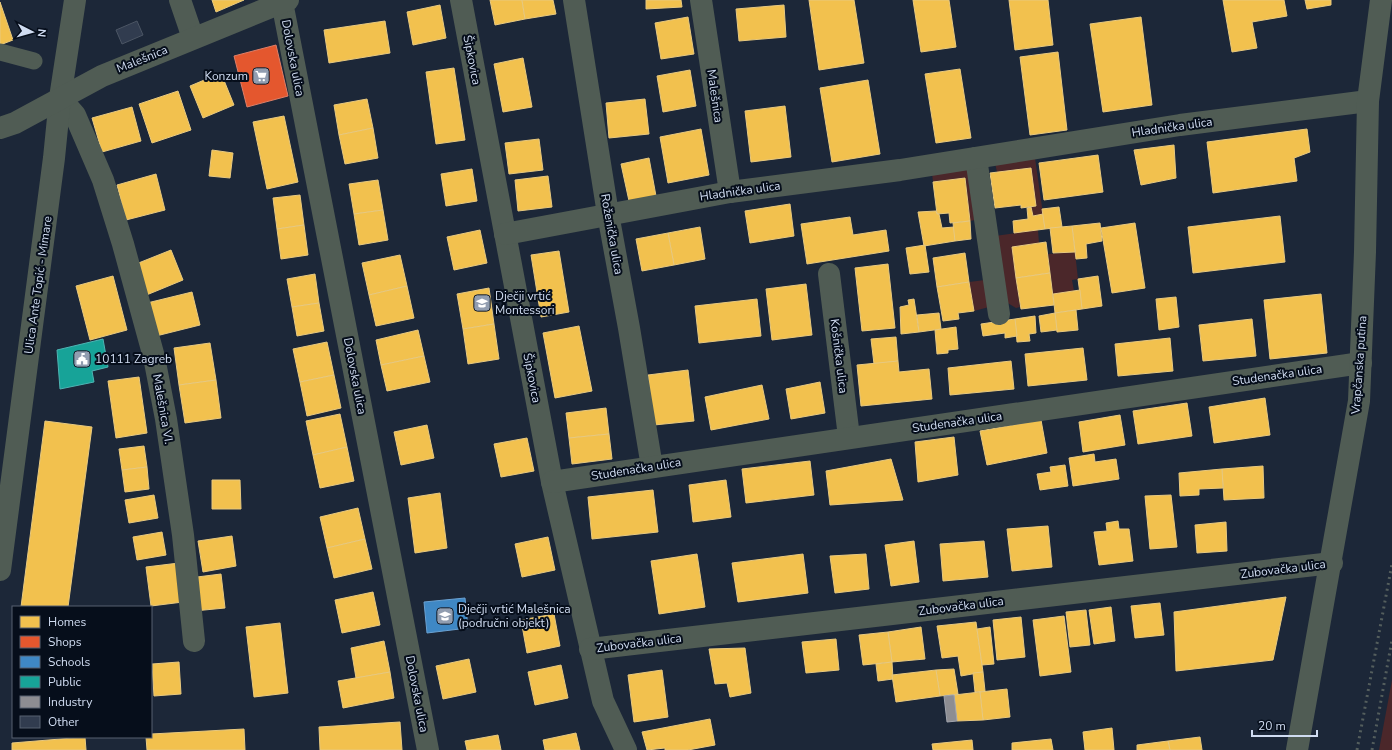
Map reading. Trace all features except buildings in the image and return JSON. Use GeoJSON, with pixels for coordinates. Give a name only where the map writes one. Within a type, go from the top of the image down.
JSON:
{"type":"FeatureCollection","features":[{"type":"Feature","properties":{"kind":"street","name":"Ulica Ante Topić - Mimare"},"geometry":{"type":"LineString","coordinates":[[0,570],[54,158],[60,98],[75,0]]}},
{"type":"Feature","properties":{"kind":"street"},"geometry":{"type":"LineString","coordinates":[[180,0],[194,38]]}},
{"type":"Feature","properties":{"kind":"street","name":"Šipkovica"},"geometry":{"type":"LineString","coordinates":[[461,0],[552,482],[603,701],[626,750]]}},
{"type":"Feature","properties":{"kind":"street","name":"Roženička ulica"},"geometry":{"type":"LineString","coordinates":[[574,0],[608,214],[652,467]]}},
{"type":"Feature","properties":{"kind":"street","name":"Malešnica"},"geometry":{"type":"LineString","coordinates":[[701,0],[730,192]]}},
{"type":"Feature","properties":{"kind":"street","name":"Vrapčanska putina"},"geometry":{"type":"LineString","coordinates":[[1297,750],[1332,563],[1359,401],[1362,363],[1368,101],[1381,0]]}},
{"type":"Feature","properties":{"kind":"street","name":"Malešnica"},"geometry":{"type":"LineString","coordinates":[[0,128],[15,123],[102,76],[285,1]]}},
{"type":"Feature","properties":{"kind":"street","name":"Dolovska ulica"},"geometry":{"type":"LineString","coordinates":[[285,1],[428,750]]}},
{"type":"Feature","properties":{"kind":"street"},"geometry":{"type":"LineString","coordinates":[[0,52],[34,61]]}},
{"type":"Feature","properties":{"kind":"street","name":"Malešnica VI."},"geometry":{"type":"LineString","coordinates":[[60,98],[75,115],[103,180],[123,244],[154,357],[166,419],[184,535],[194,641]]}},
{"type":"Feature","properties":{"kind":"street","name":"Hladnička ulica"},"geometry":{"type":"LineString","coordinates":[[505,234],[730,192],[900,170],[1180,125],[1368,101]]}},
{"type":"Feature","properties":{"kind":"street"},"geometry":{"type":"LineString","coordinates":[[976,158],[999,314]]}},
{"type":"Feature","properties":{"kind":"street","name":"Košnička ulica"},"geometry":{"type":"LineString","coordinates":[[829,274],[849,437]]}},
{"type":"Feature","properties":{"kind":"street","name":"Studenačka ulica"},"geometry":{"type":"LineString","coordinates":[[552,482],[849,437],[1362,363]]}},
{"type":"Feature","properties":{"kind":"street","name":"Zubovačka ulica"},"geometry":{"type":"LineString","coordinates":[[590,649],[1332,563]]}},
{"type":"Feature","properties":{"kind":"shaded area"},"geometry":{"type":"Polygon","coordinates":[[[1035,158],[1043,214],[1033,216],[1031,207],[1036,206],[997,172],[995,163],[1035,158]]]}},
{"type":"Feature","properties":{"kind":"shaded area"},"geometry":{"type":"Polygon","coordinates":[[[974,166],[980,219],[970,221],[965,178],[933,182],[932,173],[974,166]]]}},
{"type":"Feature","properties":{"kind":"shaded area"},"geometry":{"type":"Polygon","coordinates":[[[1038,230],[1039,243],[1012,247],[1020,307],[1016,308],[1006,302],[995,236],[1038,230]]]}},
{"type":"Feature","properties":{"kind":"shaded area"},"geometry":{"type":"Polygon","coordinates":[[[1075,252],[1078,279],[1072,280],[1074,291],[1053,294],[1048,254],[1075,252]]]}},
{"type":"Feature","properties":{"kind":"shaded area"},"geometry":{"type":"Polygon","coordinates":[[[985,280],[989,307],[974,311],[969,282],[985,280]]]}},
{"type":"Feature","properties":{"kind":"shaded area"},"geometry":{"type":"Polygon","coordinates":[[[1392,680],[1392,750],[1379,750],[1392,680]]]}},
{"type":"Feature","properties":{"kind":"railway"},"geometry":{"type":"LineString","coordinates":[[1357,750],[1392,564]]}},
{"type":"Feature","properties":{"kind":"railway"},"geometry":{"type":"LineString","coordinates":[[1372,750],[1392,640]]}},
{"type":"Feature","properties":{"kind":"place","name":"Konzum"},"geometry":{"type":"Point","coordinates":[261,76]}},
{"type":"Feature","properties":{"kind":"place","name":"Dječji vrtić Montessori"},"geometry":{"type":"Point","coordinates":[482,303]}},
{"type":"Feature","properties":{"kind":"place","name":"10111 Zagreb"},"geometry":{"type":"Point","coordinates":[82,359]}},
{"type":"Feature","properties":{"kind":"place","name":"Dječji vrtić Malešnica (područni objekt)"},"geometry":{"type":"Point","coordinates":[445,616]}}]}
